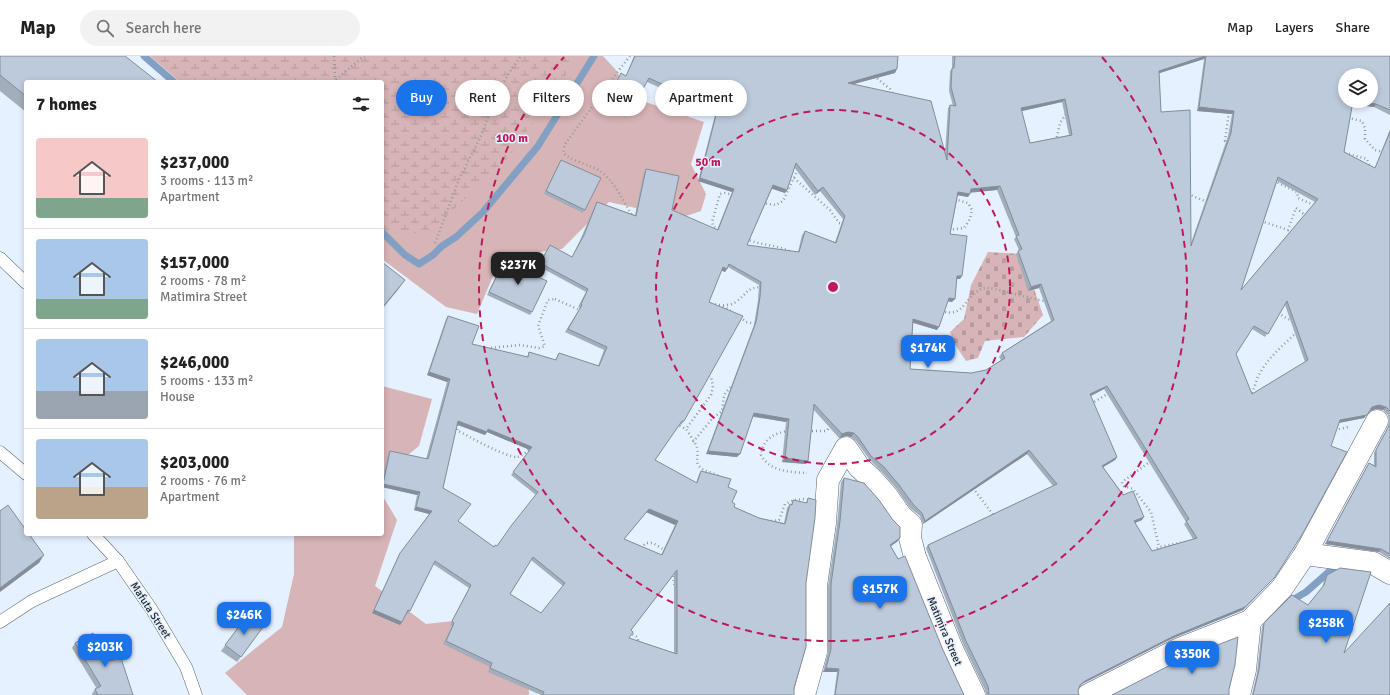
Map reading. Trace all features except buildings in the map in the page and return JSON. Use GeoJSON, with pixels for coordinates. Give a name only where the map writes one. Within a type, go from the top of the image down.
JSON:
{"type":"FeatureCollection","features":[{"type":"Feature","properties":{"kind":"street"},"geometry":{"type":"LineString","coordinates":[[1088,695],[1177,650],[1250,621],[1282,588],[1305,554],[1376,421]]}},
{"type":"Feature","properties":{"kind":"street","name":"Matimira Street"},"geometry":{"type":"LineString","coordinates":[[828,480],[846,448],[858,467],[872,479],[887,496],[901,516],[912,525],[910,538],[915,557],[952,649],[974,695]]}},
{"type":"Feature","properties":{"kind":"street"},"geometry":{"type":"LineString","coordinates":[[804,695],[816,652],[816,586],[825,523],[828,480]]}},
{"type":"Feature","properties":{"kind":"street"},"geometry":{"type":"LineString","coordinates":[[1305,554],[1374,563],[1390,574]]}},
{"type":"Feature","properties":{"kind":"street"},"geometry":{"type":"LineString","coordinates":[[1238,695],[1244,670],[1250,621]]}},
{"type":"Feature","properties":{"kind":"lane"},"geometry":{"type":"LineString","coordinates":[[0,258],[24,281]]}},
{"type":"Feature","properties":{"kind":"lane"},"geometry":{"type":"LineString","coordinates":[[0,452],[24,472]]}},
{"type":"Feature","properties":{"kind":"lane","name":"Mafuta Street"},"geometry":{"type":"LineString","coordinates":[[95,536],[118,561],[152,610],[186,668],[196,695]]}},
{"type":"Feature","properties":{"kind":"lane"},"geometry":{"type":"LineString","coordinates":[[0,622],[32,601],[118,561]]}},
{"type":"Feature","properties":{"kind":"path"},"geometry":{"type":"LineString","coordinates":[[334,56],[334,80]]}},
{"type":"Feature","properties":{"kind":"path"},"geometry":{"type":"LineString","coordinates":[[335,80],[364,56]]}},
{"type":"Feature","properties":{"kind":"path"},"geometry":{"type":"LineString","coordinates":[[435,243],[460,177],[480,138],[494,101],[509,73],[521,56]]}},
{"type":"Feature","properties":{"kind":"path"},"geometry":{"type":"LineString","coordinates":[[630,56],[565,144],[564,153],[567,158],[599,170],[611,181],[633,217],[641,218]]}},
{"type":"Feature","properties":{"kind":"path"},"geometry":{"type":"LineString","coordinates":[[869,72],[881,80],[890,89],[892,95]]}},
{"type":"Feature","properties":{"kind":"path"},"geometry":{"type":"LineString","coordinates":[[1056,144],[1060,123],[1069,108]]}},
{"type":"Feature","properties":{"kind":"path"},"geometry":{"type":"LineString","coordinates":[[1229,108],[1225,141],[1230,143]]}},
{"type":"Feature","properties":{"kind":"path"},"geometry":{"type":"LineString","coordinates":[[1342,117],[1362,121],[1365,128],[1365,139],[1375,150],[1390,154]]}},
{"type":"Feature","properties":{"kind":"path"},"geometry":{"type":"LineString","coordinates":[[1344,152],[1366,159],[1371,169]]}},
{"type":"Feature","properties":{"kind":"path"},"geometry":{"type":"LineString","coordinates":[[755,201],[776,205],[783,201],[798,170],[797,166]]}},
{"type":"Feature","properties":{"kind":"path"},"geometry":{"type":"LineString","coordinates":[[794,178],[830,210],[839,223],[845,225]]}},
{"type":"Feature","properties":{"kind":"path"},"geometry":{"type":"LineString","coordinates":[[1270,179],[1296,192],[1298,198],[1318,206],[1314,212]]}},
{"type":"Feature","properties":{"kind":"path"},"geometry":{"type":"LineString","coordinates":[[722,230],[713,225],[720,194],[725,192],[740,197]]}},
{"type":"Feature","properties":{"kind":"path"},"geometry":{"type":"LineString","coordinates":[[1185,193],[1213,204]]}},
{"type":"Feature","properties":{"kind":"path"},"geometry":{"type":"LineString","coordinates":[[943,231],[964,228],[970,219],[972,210],[968,203],[950,198]]}},
{"type":"Feature","properties":{"kind":"path"},"geometry":{"type":"LineString","coordinates":[[830,210],[835,206]]}},
{"type":"Feature","properties":{"kind":"path"},"geometry":{"type":"LineString","coordinates":[[1259,220],[1288,230],[1296,208],[1311,219]]}},
{"type":"Feature","properties":{"kind":"path"},"geometry":{"type":"LineString","coordinates":[[743,238],[757,243],[782,248],[789,251],[790,258]]}},
{"type":"Feature","properties":{"kind":"path"},"geometry":{"type":"LineString","coordinates":[[722,306],[737,302],[749,289],[756,287],[768,288]]}},
{"type":"Feature","properties":{"kind":"path"},"geometry":{"type":"LineString","coordinates":[[939,311],[955,313],[963,308],[969,298],[976,292],[985,288],[1037,300],[1050,301]]}},
{"type":"Feature","properties":{"kind":"path"},"geometry":{"type":"LineString","coordinates":[[674,423],[686,429],[698,449],[698,465],[703,470],[719,476],[722,480],[703,522],[701,523],[672,509],[664,508],[654,511],[646,509],[626,493],[589,468],[571,466],[533,444],[522,456],[516,457],[491,448],[457,430],[457,424],[473,366],[476,363],[480,348],[520,345],[539,348],[546,346],[538,326],[548,300],[555,299],[602,320],[711,377],[713,386],[711,395],[686,429]]}},
{"type":"Feature","properties":{"kind":"path"},"geometry":{"type":"LineString","coordinates":[[710,304],[722,306],[746,322],[760,325]]}},
{"type":"Feature","properties":{"kind":"path"},"geometry":{"type":"LineString","coordinates":[[1272,310],[1296,323]]}},
{"type":"Feature","properties":{"kind":"path"},"geometry":{"type":"LineString","coordinates":[[1246,397],[1251,394],[1256,385],[1258,375],[1269,359],[1298,331]]}},
{"type":"Feature","properties":{"kind":"path"},"geometry":{"type":"LineString","coordinates":[[693,442],[712,419],[722,411],[724,395],[737,380]]}},
{"type":"Feature","properties":{"kind":"path"},"geometry":{"type":"LineString","coordinates":[[1103,391],[1106,396]]}},
{"type":"Feature","properties":{"kind":"path"},"geometry":{"type":"LineString","coordinates":[[1087,407],[1106,396],[1111,391]]}},
{"type":"Feature","properties":{"kind":"path"},"geometry":{"type":"LineString","coordinates":[[1334,430],[1376,421]]}},
{"type":"Feature","properties":{"kind":"path"},"geometry":{"type":"LineString","coordinates":[[804,431],[826,431],[830,427],[830,422]]}},
{"type":"Feature","properties":{"kind":"path"},"geometry":{"type":"LineString","coordinates":[[791,431],[772,436],[764,443],[761,455],[764,460],[781,471],[822,475],[828,480]]}},
{"type":"Feature","properties":{"kind":"path"},"geometry":{"type":"LineString","coordinates":[[1155,459],[1122,482],[1122,484],[1133,489],[1151,512],[1160,547]]}},
{"type":"Feature","properties":{"kind":"path"},"geometry":{"type":"LineString","coordinates":[[972,487],[997,520]]}},
{"type":"Feature","properties":{"kind":"path"},"geometry":{"type":"LineString","coordinates":[[765,520],[778,520],[785,504],[794,500],[808,498]]}},
{"type":"Feature","properties":{"kind":"path"},"geometry":{"type":"LineString","coordinates":[[1156,555],[1151,554],[1160,547],[1186,541]]}},
{"type":"Feature","properties":{"kind":"path"},"geometry":{"type":"LineString","coordinates":[[640,549],[646,543],[653,543],[669,553]]}},
{"type":"Feature","properties":{"kind":"path"},"geometry":{"type":"LineString","coordinates":[[674,571],[673,577],[675,594]]}},
{"type":"Feature","properties":{"kind":"path"},"geometry":{"type":"LineString","coordinates":[[623,628],[638,640],[634,647]]}},
{"type":"Feature","properties":{"kind":"green space"},"geometry":{"type":"Polygon","coordinates":[[[150,56],[579,56],[562,80],[518,80],[518,116],[537,116],[509,157],[428,234],[388,232],[384,229],[384,80],[178,80],[150,56]]]}},
{"type":"Feature","properties":{"kind":"green space"},"geometry":{"type":"Polygon","coordinates":[[[300,56],[603,56],[615,69],[622,80],[592,80],[592,116],[647,116],[647,102],[655,105],[655,116],[686,116],[704,122],[691,164],[706,194],[701,211],[680,218],[609,202],[562,249],[501,257],[477,314],[446,307],[384,260],[384,80],[297,80],[300,56]]]}},
{"type":"Feature","properties":{"kind":"green space"},"geometry":{"type":"Polygon","coordinates":[[[988,252],[1022,254],[1043,315],[1024,337],[985,341],[978,358],[966,361],[954,343],[950,332],[964,319],[971,285],[988,252]]]}},
{"type":"Feature","properties":{"kind":"green space"},"geometry":{"type":"Polygon","coordinates":[[[384,387],[432,399],[419,446],[384,474],[384,387]]]}},
{"type":"Feature","properties":{"kind":"green space"},"geometry":{"type":"Polygon","coordinates":[[[384,498],[397,520],[375,586],[426,624],[506,615],[528,671],[529,695],[247,695],[225,673],[282,627],[294,574],[294,536],[384,536],[384,498]]]}},
{"type":"Feature","properties":{"kind":"waterway"},"geometry":{"type":"LineString","coordinates":[[144,56],[172,80]]}},
{"type":"Feature","properties":{"kind":"waterway"},"geometry":{"type":"LineString","coordinates":[[384,234],[405,255],[419,264],[456,237],[483,212],[538,146],[594,56]]}},
{"type":"Feature","properties":{"kind":"waterway"},"geometry":{"type":"LineString","coordinates":[[1270,614],[1306,592],[1339,563],[1340,564]]}}]}
